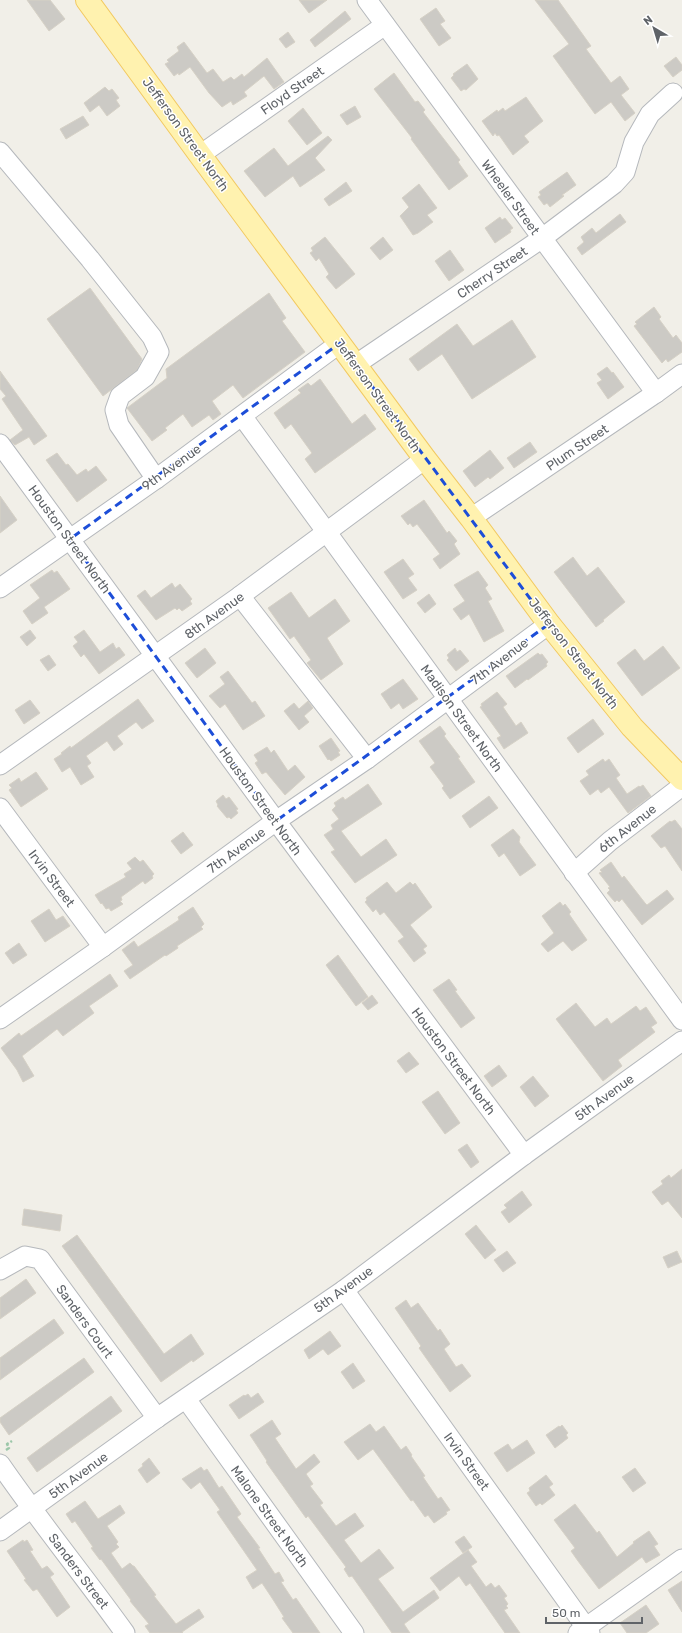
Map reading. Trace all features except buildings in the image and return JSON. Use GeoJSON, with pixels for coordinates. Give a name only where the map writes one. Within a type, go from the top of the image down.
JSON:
{"type":"FeatureCollection","features":[{"type":"Feature","properties":{"kind":"main road","name":"Jefferson Street North"},"geometry":{"type":"LineString","coordinates":[[87,0],[425,459],[550,624],[632,728],[682,779]]}},
{"type":"Feature","properties":{"kind":"street","name":"Wheeler Street"},"geometry":{"type":"LineString","coordinates":[[366,0],[656,393]]}},
{"type":"Feature","properties":{"kind":"street","name":"Floyd Street"},"geometry":{"type":"LineString","coordinates":[[200,155],[385,25]]}},
{"type":"Feature","properties":{"kind":"street","name":"Cherry Street"},"geometry":{"type":"LineString","coordinates":[[356,365],[541,239],[614,184],[625,172],[634,142],[650,114],[673,93]]}},
{"type":"Feature","properties":{"kind":"street"},"geometry":{"type":"LineString","coordinates":[[0,152],[90,259],[152,337],[159,352],[145,378],[120,396],[114,410],[119,425],[156,479]]}},
{"type":"Feature","properties":{"kind":"street","name":"9th Avenue"},"geometry":{"type":"LineString","coordinates":[[0,588],[156,479],[340,343]]}},
{"type":"Feature","properties":{"kind":"street","name":"Plum Street"},"geometry":{"type":"LineString","coordinates":[[471,518],[682,374]]}},
{"type":"Feature","properties":{"kind":"street","name":"Madison Street North"},"geometry":{"type":"LineString","coordinates":[[242,416],[682,1020]]}},
{"type":"Feature","properties":{"kind":"street","name":"Houston Street North"},"geometry":{"type":"LineString","coordinates":[[0,444],[155,657],[524,1155]]}},
{"type":"Feature","properties":{"kind":"street","name":"8th Avenue"},"geometry":{"type":"LineString","coordinates":[[0,765],[240,596],[425,459]]}},
{"type":"Feature","properties":{"kind":"street"},"geometry":{"type":"LineString","coordinates":[[240,596],[366,759]]}},
{"type":"Feature","properties":{"kind":"street","name":"7th Avenue"},"geometry":{"type":"LineString","coordinates":[[0,1020],[276,821],[366,759],[550,624]]}},
{"type":"Feature","properties":{"kind":"street","name":"6th Avenue"},"geometry":{"type":"LineString","coordinates":[[574,872],[610,841],[682,786]]}},
{"type":"Feature","properties":{"kind":"street","name":"Irvin Street"},"geometry":{"type":"LineString","coordinates":[[0,808],[103,947]]}},
{"type":"Feature","properties":{"kind":"street","name":"5th Avenue"},"geometry":{"type":"LineString","coordinates":[[0,1532],[157,1418],[344,1290],[524,1155],[682,1041]]}},
{"type":"Feature","properties":{"kind":"street","name":"Sanders Court"},"geometry":{"type":"LineString","coordinates":[[0,1270],[25,1256],[40,1259],[157,1418]]}},
{"type":"Feature","properties":{"kind":"street","name":"Irvin Street"},"geometry":{"type":"LineString","coordinates":[[344,1290],[585,1631]]}},
{"type":"Feature","properties":{"kind":"street","name":"Malone Street North"},"geometry":{"type":"LineString","coordinates":[[186,1399],[354,1633]]}},
{"type":"Feature","properties":{"kind":"street"},"geometry":{"type":"LineString","coordinates":[[1,1458],[32,1509]]}},
{"type":"Feature","properties":{"kind":"street","name":"Sanders Street"},"geometry":{"type":"LineString","coordinates":[[32,1509],[82,1572],[125,1633]]}},
{"type":"Feature","properties":{"kind":"street"},"geometry":{"type":"LineString","coordinates":[[585,1631],[682,1559]]}},
{"type":"Feature","properties":{"kind":"path"},"geometry":{"type":"LineString","coordinates":[[1,1458],[9,1448],[7,1444],[12,1441]]}},
{"type":"Feature","properties":{"kind":"highlighted area"},"geometry":{"type":"Polygon","coordinates":[[[340,343],[549,624],[276,821],[70,539],[340,343]]]}}]}
